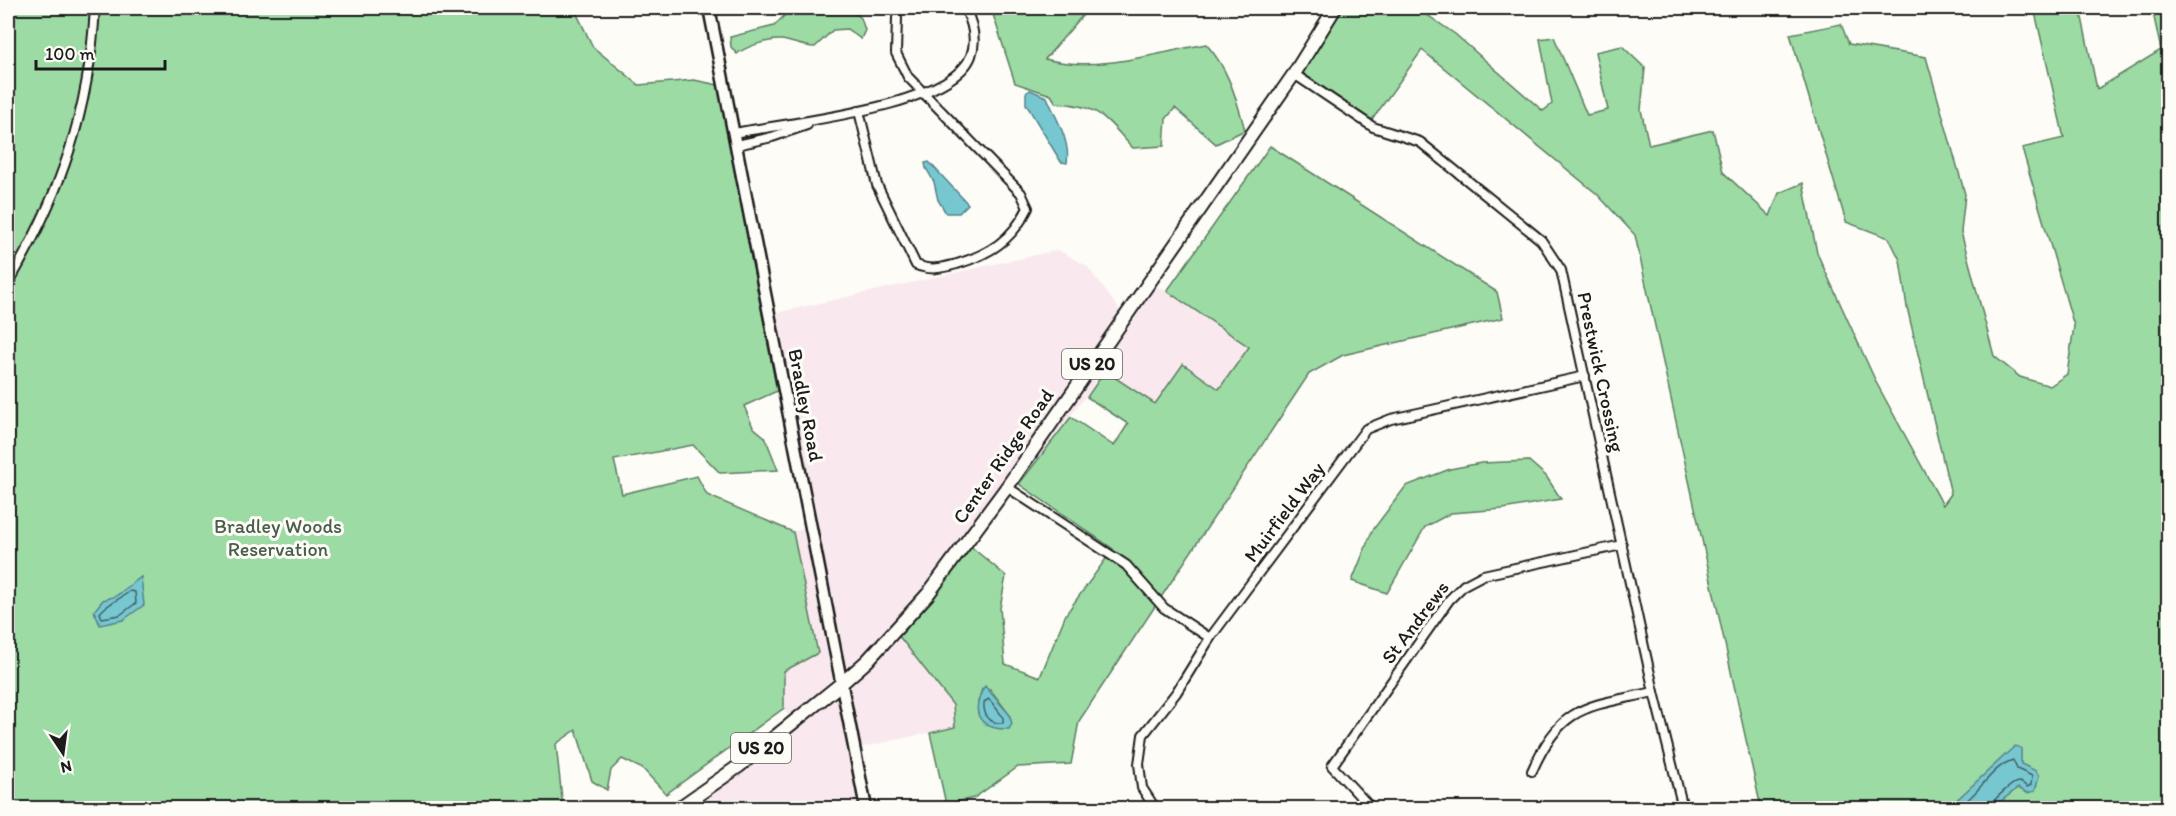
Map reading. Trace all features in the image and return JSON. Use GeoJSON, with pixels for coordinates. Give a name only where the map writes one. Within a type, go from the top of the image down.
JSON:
{"type":"FeatureCollection","features":[{"type":"Feature","properties":{"kind":"main road","name":"Center Ridge Road"},"geometry":{"type":"LineString","coordinates":[[679,808],[739,766],[842,683],[867,661],[928,594],[1007,487],[1294,74],[1332,8]]}},
{"type":"Feature","properties":{"kind":"street"},"geometry":{"type":"LineString","coordinates":[[8,284],[51,203],[73,141],[88,85],[95,8]]}},
{"type":"Feature","properties":{"kind":"street","name":"Bradley Road"},"geometry":{"type":"LineString","coordinates":[[709,8],[866,808]]}},
{"type":"Feature","properties":{"kind":"street"},"geometry":{"type":"LineString","coordinates":[[735,133],[819,120],[924,95],[952,77],[970,58],[974,38],[971,20],[964,8]]}},
{"type":"Feature","properties":{"kind":"street"},"geometry":{"type":"LineString","coordinates":[[859,111],[877,185],[916,265],[934,270],[978,257],[1005,241],[1020,224],[1028,208],[1026,200],[908,77],[896,53],[897,18]]}},
{"type":"Feature","properties":{"kind":"street","name":"Prestwick Crossing"},"geometry":{"type":"LineString","coordinates":[[1294,74],[1373,127],[1420,141],[1541,240],[1561,270],[1654,692],[1683,808]]}},
{"type":"Feature","properties":{"kind":"street"},"geometry":{"type":"LineString","coordinates":[[737,146],[772,137],[819,120]]}},
{"type":"Feature","properties":{"kind":"street","name":"Muirfield Way"},"geometry":{"type":"LineString","coordinates":[[1155,808],[1142,788],[1139,764],[1143,735],[1176,693],[1210,638],[1366,429],[1391,419],[1585,376]]}},
{"type":"Feature","properties":{"kind":"street"},"geometry":{"type":"LineString","coordinates":[[1007,487],[1126,565],[1164,608],[1210,638]]}},
{"type":"Feature","properties":{"kind":"street","name":"St Andrews"},"geometry":{"type":"LineString","coordinates":[[1371,808],[1332,766],[1449,600],[1464,585],[1483,575],[1622,545]]}},
{"type":"Feature","properties":{"kind":"street"},"geometry":{"type":"LineString","coordinates":[[1532,771],[1545,742],[1562,721],[1585,707],[1654,692]]}},
{"type":"Feature","properties":{"kind":"shaded area"},"geometry":{"type":"Polygon","coordinates":[[[1058,250],[1087,266],[1122,313],[1145,281],[1167,291],[1249,347],[1219,389],[1155,404],[1105,371],[1019,484],[898,635],[953,705],[955,727],[859,748],[871,808],[691,808],[794,727],[784,708],[784,671],[818,653],[793,532],[816,526],[775,313],[1058,250]]]}},
{"type":"Feature","properties":{"kind":"green space","name":"Bradley Woods Reservation"},"geometry":{"type":"Polygon","coordinates":[[[8,8],[454,8],[456,17],[492,8],[574,8],[593,47],[639,85],[694,80],[718,85],[777,391],[744,406],[753,427],[765,437],[778,470],[720,473],[693,445],[614,460],[622,494],[697,476],[707,495],[793,532],[818,653],[784,671],[784,708],[666,794],[643,769],[622,759],[611,770],[607,790],[592,781],[576,730],[556,744],[563,808],[8,808],[8,8]]]}},
{"type":"Feature","properties":{"kind":"green space"},"geometry":{"type":"Polygon","coordinates":[[[768,8],[849,8],[861,18],[865,30],[861,39],[847,29],[833,30],[815,47],[777,40],[752,46],[737,54],[731,47],[730,37],[774,26],[788,12],[768,8]]]}},
{"type":"Feature","properties":{"kind":"green space"},"geometry":{"type":"Polygon","coordinates":[[[991,8],[1089,8],[1045,59],[1065,63],[1105,63],[1206,44],[1221,63],[1226,74],[1245,130],[1216,144],[1175,108],[1166,119],[1164,146],[1133,148],[1108,121],[1092,110],[1071,104],[1056,103],[1051,95],[1015,83],[991,8]]]}},
{"type":"Feature","properties":{"kind":"green space"},"geometry":{"type":"Polygon","coordinates":[[[1341,8],[1417,8],[1455,34],[1543,111],[1552,104],[1540,39],[1554,37],[1587,115],[1608,110],[1595,52],[1622,46],[1645,68],[1641,110],[1649,145],[1713,130],[1723,172],[1770,216],[1779,193],[1803,183],[1817,253],[1877,384],[1943,505],[1951,494],[1907,307],[1900,260],[1889,238],[1846,222],[1790,34],[1841,24],[1849,44],[1926,57],[1965,194],[1961,232],[1994,356],[2020,377],[2050,386],[2067,374],[2074,326],[2022,148],[2064,138],[2034,8],[2080,8],[2097,89],[2161,50],[2152,8],[2168,8],[2168,808],[1761,808],[1635,235],[1597,194],[1422,50],[1372,120],[1301,72],[1341,8]]]}},
{"type":"Feature","properties":{"kind":"green space"},"geometry":{"type":"Polygon","coordinates":[[[1270,146],[1497,292],[1503,318],[1343,355],[1309,374],[1079,721],[1071,764],[1018,767],[974,798],[946,804],[930,733],[955,727],[953,705],[898,635],[969,545],[1006,576],[1000,608],[1005,664],[1040,677],[1066,614],[1113,549],[1019,484],[1071,417],[1114,446],[1128,424],[1087,397],[1105,371],[1155,404],[1183,364],[1219,389],[1249,347],[1167,291],[1270,146]],[[982,689],[978,702],[1009,714],[990,689],[982,689]]]}},
{"type":"Feature","properties":{"kind":"green space"},"geometry":{"type":"Polygon","coordinates":[[[1529,461],[1546,476],[1561,499],[1503,509],[1451,513],[1425,527],[1387,593],[1352,581],[1372,531],[1406,486],[1450,469],[1481,463],[1529,461]]]}},
{"type":"Feature","properties":{"kind":"water"},"geometry":{"type":"Polygon","coordinates":[[[1030,90],[1047,97],[1065,138],[1067,163],[1061,162],[1026,104],[1026,93],[1030,90]]]}},
{"type":"Feature","properties":{"kind":"water"},"geometry":{"type":"Polygon","coordinates":[[[929,162],[968,204],[959,213],[946,213],[938,200],[934,182],[926,168],[925,163],[929,162]]]}},
{"type":"Feature","properties":{"kind":"water"},"geometry":{"type":"Polygon","coordinates":[[[141,577],[144,605],[123,620],[100,625],[94,611],[103,600],[116,596],[141,577]]]}},
{"type":"Feature","properties":{"kind":"water"},"geometry":{"type":"Polygon","coordinates":[[[985,686],[1009,714],[1012,724],[1009,729],[989,726],[980,718],[977,707],[985,686]]]}},
{"type":"Feature","properties":{"kind":"water"},"geometry":{"type":"Polygon","coordinates":[[[2015,746],[2021,748],[2021,764],[2036,771],[2039,776],[2035,791],[2027,793],[2018,788],[1992,808],[1948,808],[2015,746]]]}}]}
